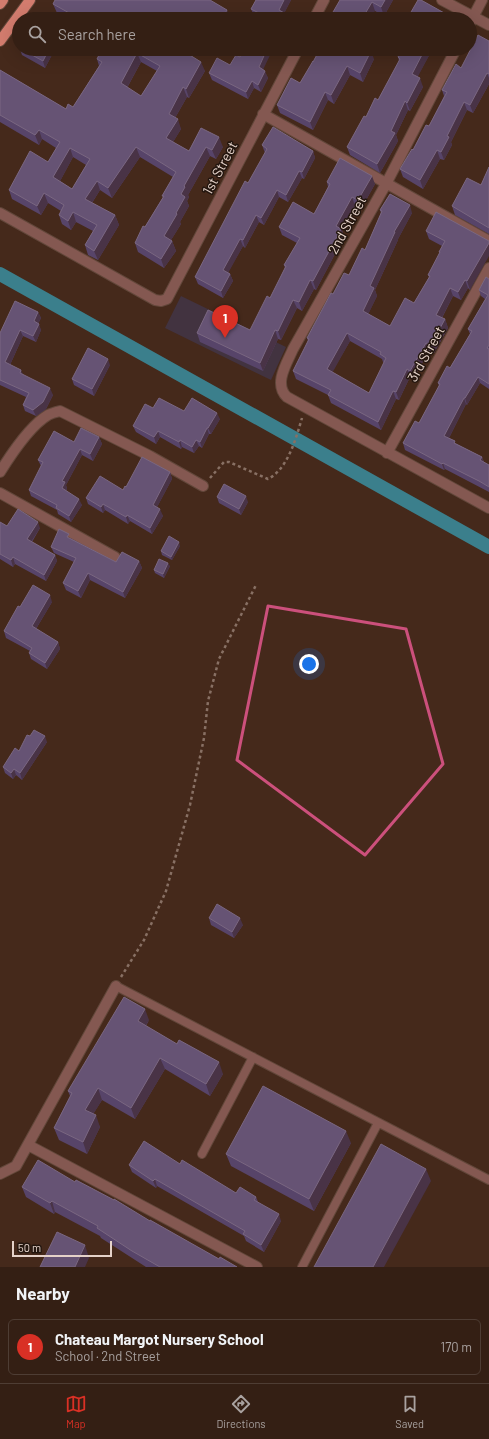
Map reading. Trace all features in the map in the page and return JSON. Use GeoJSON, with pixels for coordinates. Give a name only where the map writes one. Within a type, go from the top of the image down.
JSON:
{"type":"FeatureCollection","features":[{"type":"Feature","properties":{"kind":"main road"},"geometry":{"type":"LineString","coordinates":[[0,4],[3,0]]}},
{"type":"Feature","properties":{"kind":"main road"},"geometry":{"type":"LineString","coordinates":[[21,12],[30,0]]}},
{"type":"Feature","properties":{"kind":"main road"},"geometry":{"type":"LineString","coordinates":[[0,41],[12,25]]}},
{"type":"Feature","properties":{"kind":"street"},"geometry":{"type":"LineString","coordinates":[[318,12],[324,0]]}},
{"type":"Feature","properties":{"kind":"street"},"geometry":{"type":"LineString","coordinates":[[442,0],[460,12]]}},
{"type":"Feature","properties":{"kind":"street"},"geometry":{"type":"LineString","coordinates":[[476,12],[482,0]]}},
{"type":"Feature","properties":{"kind":"street"},"geometry":{"type":"LineString","coordinates":[[477,21],[489,25]]}},
{"type":"Feature","properties":{"kind":"street","name":"1st Street"},"geometry":{"type":"LineString","coordinates":[[0,213],[155,300],[161,302],[167,299],[294,56]]}},
{"type":"Feature","properties":{"kind":"street","name":"2nd Street"},"geometry":{"type":"LineString","coordinates":[[304,406],[287,397],[282,392],[281,386],[284,368],[386,184],[452,56]]}},
{"type":"Feature","properties":{"kind":"street"},"geometry":{"type":"LineString","coordinates":[[263,114],[489,241]]}},
{"type":"Feature","properties":{"kind":"street","name":"3rd Street"},"geometry":{"type":"LineString","coordinates":[[388,453],[489,268]]}},
{"type":"Feature","properties":{"kind":"street"},"geometry":{"type":"LineString","coordinates":[[304,406],[489,508]]}},
{"type":"Feature","properties":{"kind":"street"},"geometry":{"type":"LineString","coordinates":[[0,472],[4,458],[33,428],[48,415],[60,411],[150,456],[203,486]]}},
{"type":"Feature","properties":{"kind":"street"},"geometry":{"type":"LineString","coordinates":[[0,493],[116,557]]}},
{"type":"Feature","properties":{"kind":"street"},"geometry":{"type":"LineString","coordinates":[[0,1174],[16,1166],[116,986]]}},
{"type":"Feature","properties":{"kind":"street"},"geometry":{"type":"LineString","coordinates":[[28,1145],[257,1267]]}},
{"type":"Feature","properties":{"kind":"lane"},"geometry":{"type":"LineString","coordinates":[[116,986],[489,1180]]}},
{"type":"Feature","properties":{"kind":"lane"},"geometry":{"type":"LineString","coordinates":[[202,1154],[253,1057]]}},
{"type":"Feature","properties":{"kind":"lane"},"geometry":{"type":"LineString","coordinates":[[302,1267],[378,1123]]}},
{"type":"Feature","properties":{"kind":"path"},"geometry":{"type":"LineString","coordinates":[[203,486],[224,462],[229,462],[268,479],[274,476],[281,469],[292,450],[298,433],[304,406]]}},
{"type":"Feature","properties":{"kind":"path"},"geometry":{"type":"LineString","coordinates":[[116,986],[144,940],[166,891],[190,805],[204,738],[208,701],[219,659],[256,586]]}},
{"type":"Feature","properties":{"kind":"highlighted area"},"geometry":{"type":"Polygon","coordinates":[[[268,606],[406,629],[443,764],[365,855],[237,760],[268,606]]]}},
{"type":"Feature","properties":{"kind":"shaded area"},"geometry":{"type":"Polygon","coordinates":[[[181,296],[286,347],[271,380],[165,328],[181,296]]]}},
{"type":"Feature","properties":{"kind":"building"},"geometry":{"type":"Polygon","coordinates":[[[55,0],[210,0],[227,10],[226,12],[67,12],[53,4],[55,0]]]}},
{"type":"Feature","properties":{"kind":"building"},"geometry":{"type":"Polygon","coordinates":[[[256,0],[284,0],[279,10],[282,12],[257,12],[251,9],[256,0]]]}},
{"type":"Feature","properties":{"kind":"building"},"geometry":{"type":"Polygon","coordinates":[[[340,0],[385,0],[381,7],[372,2],[366,12],[333,12],[340,0]]]}},
{"type":"Feature","properties":{"kind":"building"},"geometry":{"type":"Polygon","coordinates":[[[418,0],[421,0],[442,12],[411,12],[418,0]]]}},
{"type":"Feature","properties":{"kind":"building"},"geometry":{"type":"Polygon","coordinates":[[[478,35],[489,41],[489,74],[487,73],[470,105],[464,102],[447,136],[449,137],[441,152],[437,150],[420,180],[400,169],[412,149],[413,150],[426,125],[429,126],[447,92],[442,90],[456,64],[461,68],[467,56],[477,56],[478,35]]]}},
{"type":"Feature","properties":{"kind":"building"},"geometry":{"type":"Polygon","coordinates":[[[34,56],[46,56],[43,61],[34,56]]]}},
{"type":"Feature","properties":{"kind":"building"},"geometry":{"type":"Polygon","coordinates":[[[98,56],[135,56],[121,83],[141,96],[160,66],[142,56],[191,56],[201,62],[186,89],[183,87],[169,114],[178,119],[166,138],[189,151],[201,128],[219,137],[212,150],[206,147],[184,186],[185,187],[181,194],[185,197],[164,236],[172,241],[161,259],[135,243],[143,226],[145,227],[164,196],[162,196],[176,172],[136,147],[108,188],[97,181],[85,199],[115,215],[94,251],[85,245],[97,225],[73,212],[68,221],[59,215],[64,205],[44,193],[37,206],[9,190],[30,151],[48,162],[60,142],[39,130],[35,135],[0,115],[0,70],[66,109],[68,104],[73,107],[102,62],[97,59],[98,56]],[[70,148],[53,177],[72,189],[90,159],[70,148]]]}},
{"type":"Feature","properties":{"kind":"building"},"geometry":{"type":"Polygon","coordinates":[[[235,56],[264,56],[259,67],[265,71],[258,85],[252,81],[246,92],[209,73],[217,58],[230,65],[235,56]]]}},
{"type":"Feature","properties":{"kind":"building"},"geometry":{"type":"Polygon","coordinates":[[[316,56],[368,56],[360,73],[347,66],[331,95],[325,92],[310,122],[277,105],[291,78],[300,83],[316,56]]]}},
{"type":"Feature","properties":{"kind":"building"},"geometry":{"type":"Polygon","coordinates":[[[421,56],[412,74],[420,78],[407,103],[405,101],[391,131],[395,133],[377,164],[347,147],[364,116],[366,117],[375,98],[378,100],[400,59],[398,57],[421,56]]]}},
{"type":"Feature","properties":{"kind":"building"},"geometry":{"type":"Polygon","coordinates":[[[273,127],[313,151],[302,172],[299,171],[286,195],[277,190],[261,218],[256,215],[243,240],[240,239],[223,270],[230,274],[221,291],[195,277],[245,181],[248,183],[267,149],[262,145],[273,127]]]}},
{"type":"Feature","properties":{"kind":"building"},"geometry":{"type":"Polygon","coordinates":[[[340,158],[372,176],[358,200],[352,197],[336,226],[341,229],[313,281],[310,280],[299,302],[293,300],[278,331],[275,330],[260,363],[197,333],[208,310],[250,330],[267,296],[270,298],[286,266],[284,265],[300,238],[279,227],[293,202],[314,214],[330,184],[327,182],[340,158]]]}},
{"type":"Feature","properties":{"kind":"building"},"geometry":{"type":"Polygon","coordinates":[[[489,167],[489,228],[452,206],[467,178],[481,185],[489,167]]]}},
{"type":"Feature","properties":{"kind":"building"},"geometry":{"type":"Polygon","coordinates":[[[390,194],[410,205],[394,232],[370,286],[374,288],[363,311],[390,326],[405,298],[414,303],[430,276],[428,275],[445,241],[426,231],[436,212],[489,241],[489,243],[467,281],[465,280],[458,292],[450,288],[436,315],[445,319],[431,345],[426,343],[410,371],[407,369],[396,392],[393,391],[378,422],[328,395],[331,390],[293,371],[309,339],[307,338],[331,293],[333,294],[344,273],[349,275],[362,248],[365,250],[382,211],[380,210],[390,194]],[[347,333],[327,369],[369,393],[386,358],[380,354],[381,352],[347,333]]]}},
{"type":"Feature","properties":{"kind":"building"},"geometry":{"type":"Polygon","coordinates":[[[486,277],[489,279],[489,345],[487,348],[489,349],[489,384],[478,377],[464,398],[444,436],[455,441],[454,443],[482,457],[480,460],[489,465],[489,487],[403,443],[415,421],[419,423],[440,384],[438,383],[447,366],[450,368],[472,331],[468,329],[488,295],[479,290],[486,277]]]}},
{"type":"Feature","properties":{"kind":"building"},"geometry":{"type":"Polygon","coordinates":[[[15,301],[38,312],[34,321],[39,324],[33,336],[20,330],[5,362],[21,370],[20,373],[50,388],[43,402],[33,410],[23,405],[29,393],[0,380],[0,333],[15,301]]]}},
{"type":"Feature","properties":{"kind":"building"},"geometry":{"type":"Polygon","coordinates":[[[88,348],[108,359],[92,389],[72,379],[88,348]]]}},
{"type":"Feature","properties":{"kind":"building"},"geometry":{"type":"Polygon","coordinates":[[[159,398],[184,411],[192,398],[217,413],[200,442],[196,440],[192,447],[180,440],[179,442],[158,431],[154,437],[133,426],[145,404],[153,408],[159,398]]]}},
{"type":"Feature","properties":{"kind":"building"},"geometry":{"type":"Polygon","coordinates":[[[81,428],[99,437],[90,454],[80,449],[62,481],[65,482],[62,488],[79,499],[69,516],[56,508],[57,505],[29,490],[43,462],[38,460],[54,431],[74,442],[81,428]]]}},
{"type":"Feature","properties":{"kind":"building"},"geometry":{"type":"Polygon","coordinates":[[[142,457],[170,472],[153,505],[160,509],[150,528],[127,515],[126,517],[103,504],[101,507],[86,498],[100,476],[123,490],[142,457]]]}},
{"type":"Feature","properties":{"kind":"building"},"geometry":{"type":"Polygon","coordinates":[[[224,484],[246,496],[239,509],[217,497],[224,484]]]}},
{"type":"Feature","properties":{"kind":"building"},"geometry":{"type":"Polygon","coordinates":[[[18,509],[38,522],[27,539],[55,555],[44,575],[13,557],[11,560],[0,554],[0,522],[7,526],[18,509]]]}},
{"type":"Feature","properties":{"kind":"building"},"geometry":{"type":"Polygon","coordinates":[[[59,529],[69,534],[67,537],[116,562],[122,552],[139,561],[123,592],[88,573],[78,591],[63,583],[76,558],[51,547],[59,529]]]}},
{"type":"Feature","properties":{"kind":"building"},"geometry":{"type":"Polygon","coordinates":[[[169,536],[179,542],[171,557],[161,551],[169,536]]]}},
{"type":"Feature","properties":{"kind":"building"},"geometry":{"type":"Polygon","coordinates":[[[159,559],[168,563],[163,574],[154,570],[159,559]]]}},
{"type":"Feature","properties":{"kind":"building"},"geometry":{"type":"Polygon","coordinates":[[[33,585],[50,595],[32,626],[58,642],[45,663],[29,653],[32,648],[4,631],[18,606],[20,607],[33,585]]]}},
{"type":"Feature","properties":{"kind":"building"},"geometry":{"type":"Polygon","coordinates":[[[34,730],[45,736],[20,773],[14,769],[11,773],[3,767],[15,748],[19,751],[27,735],[30,736],[34,730]]]}},
{"type":"Feature","properties":{"kind":"building"},"geometry":{"type":"Polygon","coordinates":[[[217,904],[240,918],[232,932],[209,918],[217,904]]]}},
{"type":"Feature","properties":{"kind":"building"},"geometry":{"type":"Polygon","coordinates":[[[124,997],[145,1009],[138,1021],[177,1044],[179,1040],[219,1062],[206,1084],[160,1058],[131,1108],[98,1088],[85,1110],[96,1115],[83,1142],[54,1128],[72,1093],[68,1091],[124,997]]]}},
{"type":"Feature","properties":{"kind":"building"},"geometry":{"type":"Polygon","coordinates":[[[263,1086],[346,1131],[309,1199],[226,1154],[263,1086]]]}},
{"type":"Feature","properties":{"kind":"building"},"geometry":{"type":"Polygon","coordinates":[[[144,1141],[180,1164],[182,1160],[236,1193],[240,1187],[256,1197],[254,1200],[279,1214],[261,1245],[243,1234],[245,1231],[155,1179],[153,1181],[129,1165],[144,1141]]]}},
{"type":"Feature","properties":{"kind":"building"},"geometry":{"type":"Polygon","coordinates":[[[381,1144],[426,1169],[373,1267],[314,1267],[381,1144]]]}},
{"type":"Feature","properties":{"kind":"building"},"geometry":{"type":"Polygon","coordinates":[[[38,1160],[75,1182],[76,1180],[114,1199],[150,1221],[219,1259],[220,1257],[237,1267],[160,1267],[97,1228],[98,1226],[52,1201],[50,1203],[22,1187],[38,1160]]]}},
{"type":"Feature","properties":{"kind":"building"},"geometry":{"type":"Polygon","coordinates":[[[57,1232],[85,1245],[75,1267],[40,1267],[57,1232]]]}},
{"type":"Feature","properties":{"kind":"waterway"},"geometry":{"type":"LineString","coordinates":[[0,274],[489,547]]}},
{"type":"Feature","properties":{"kind":"place","name":"Chateau Margot Nursery School"},"geometry":{"type":"Point","coordinates":[225,338]}}]}
